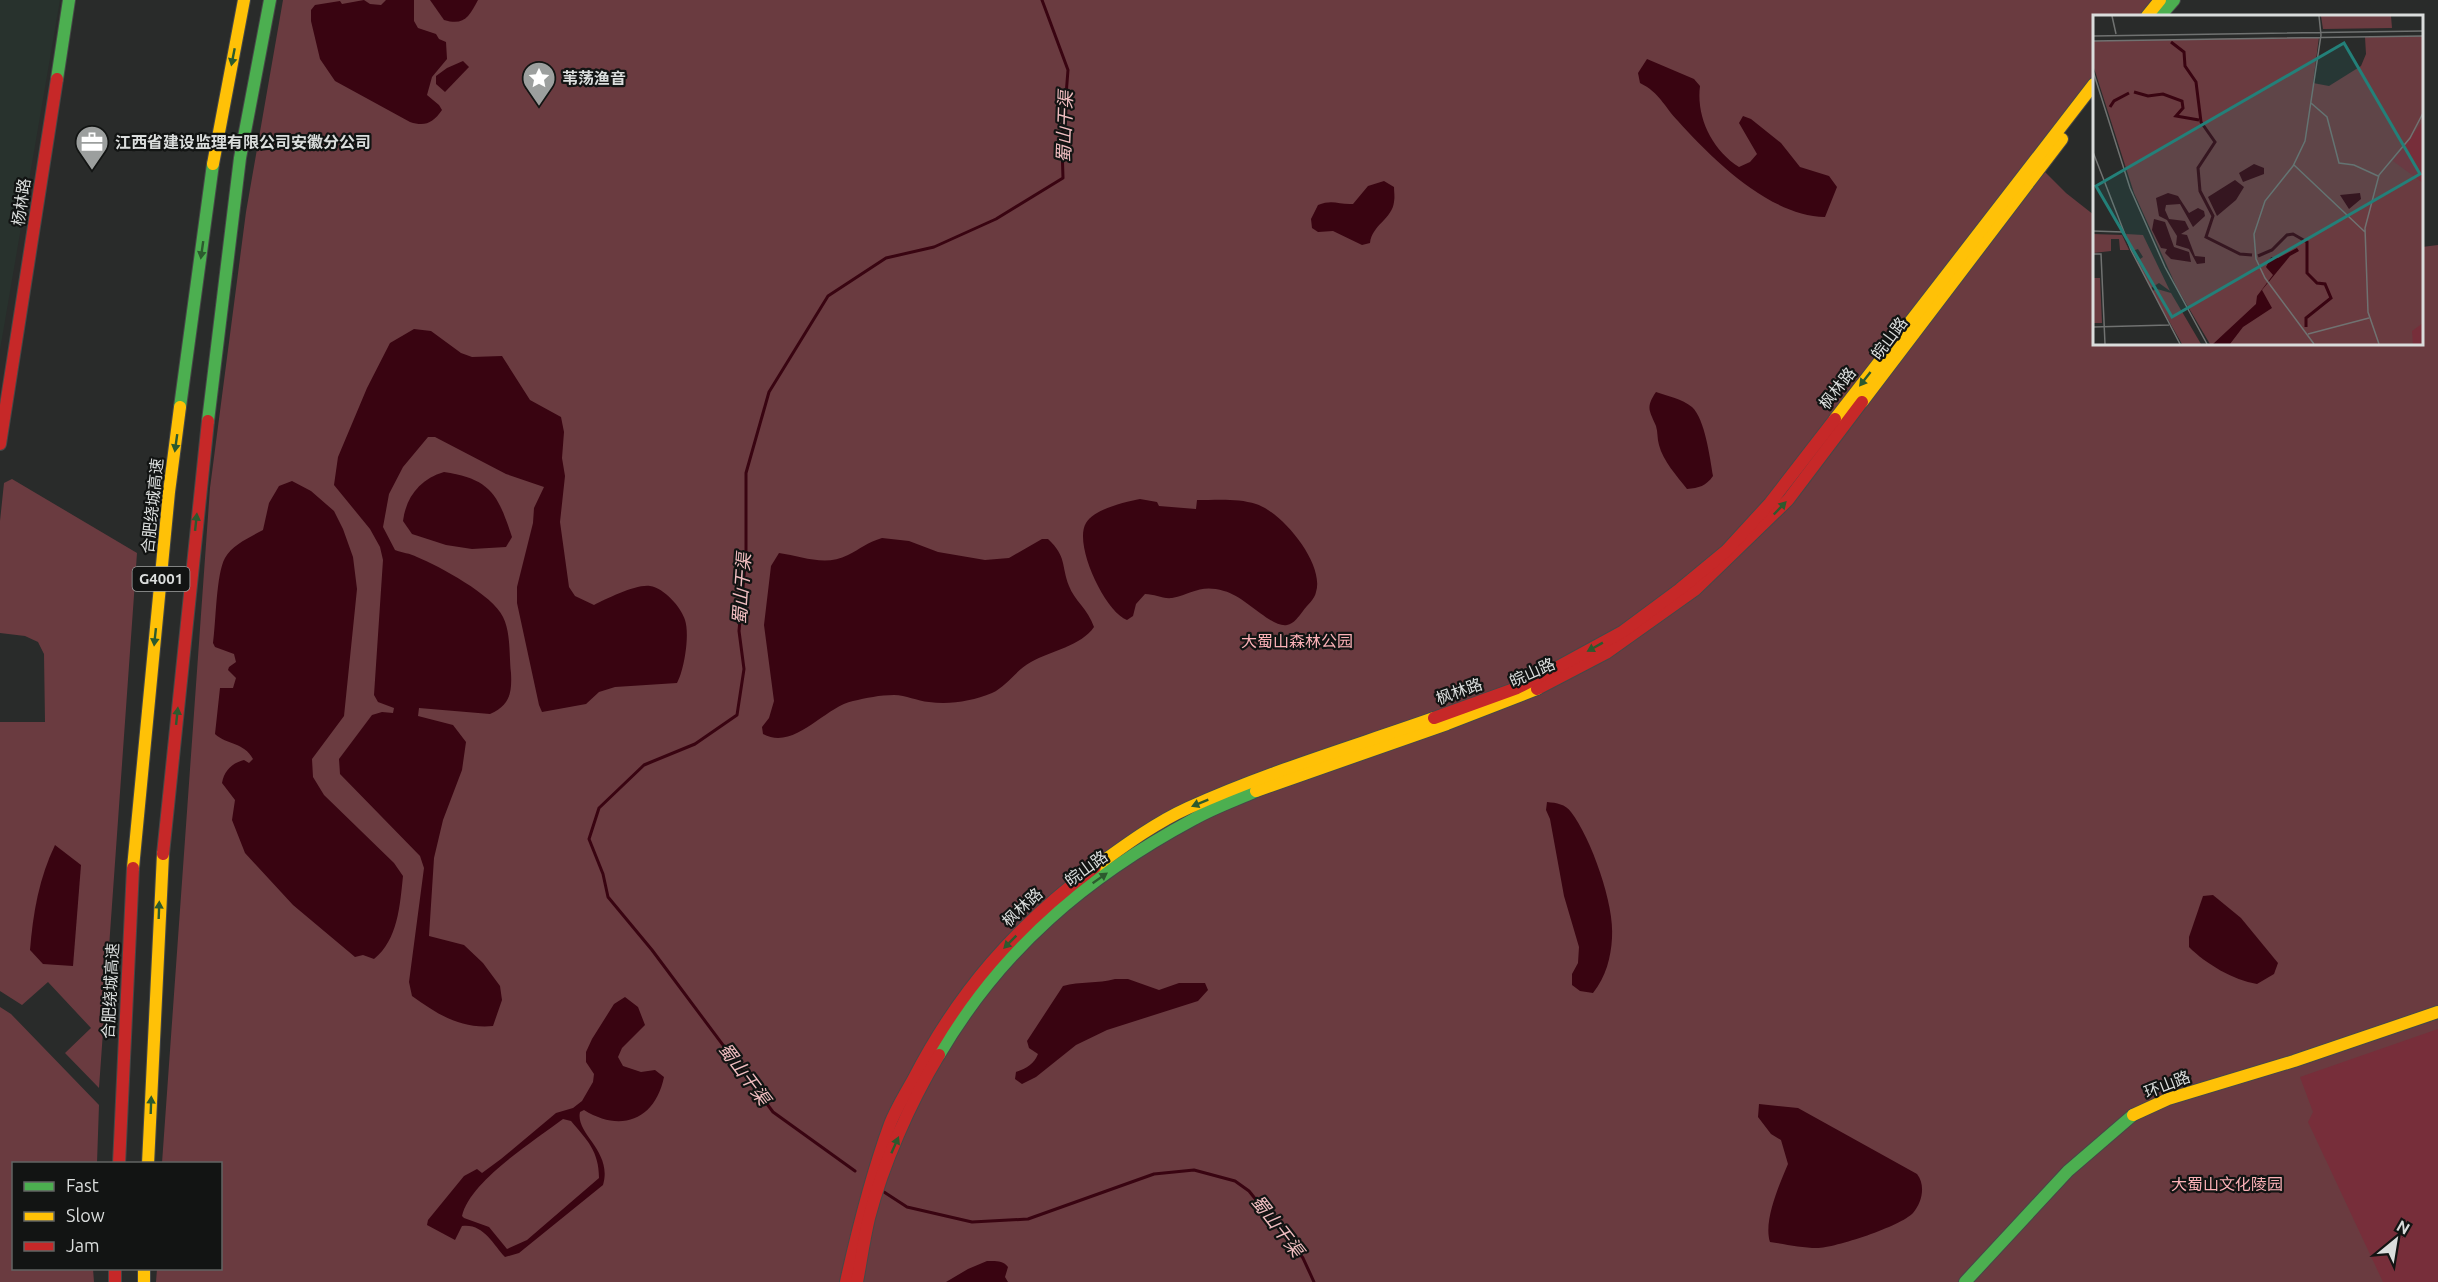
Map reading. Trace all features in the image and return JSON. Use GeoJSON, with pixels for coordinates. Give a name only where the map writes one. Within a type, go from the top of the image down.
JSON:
{"type":"FeatureCollection","features":[{"type":"Feature","properties":{"kind":"main road","name":"杨林路"},"geometry":{"type":"LineString","coordinates":[[0,444],[69,0]]}},
{"type":"Feature","properties":{"kind":"main road","name":"合肥绕城高速"},"geometry":{"type":"LineString","coordinates":[[119,1162],[132,881],[169,492],[214,156],[244,0]]}},
{"type":"Feature","properties":{"kind":"main road","name":"G4001"},"geometry":{"type":"LineString","coordinates":[[148,1162],[160,884],[200,488],[240,158],[270,0]]}},
{"type":"Feature","properties":{"kind":"main road"},"geometry":{"type":"LineString","coordinates":[[2148,15],[2160,0]]}},
{"type":"Feature","properties":{"kind":"main road"},"geometry":{"type":"LineString","coordinates":[[2161,15],[2174,0]]}},
{"type":"Feature","properties":{"kind":"main road","name":"枫林路"},"geometry":{"type":"LineString","coordinates":[[846,1282],[863,1205],[891,1122],[931,1044],[959,1001],[1008,943],[1067,888],[1121,848],[1186,809],[1247,784],[1517,688],[1622,632],[1680,589],[1726,551],[1770,503],[2093,85]]}},
{"type":"Feature","properties":{"kind":"main road","name":"皖山路"},"geometry":{"type":"LineString","coordinates":[[857,1282],[868,1222],[889,1159],[928,1073],[958,1022],[1012,955],[1043,924],[1075,895],[1176,827],[1273,784],[1447,724],[1540,688],[1606,654],[1696,589],[1788,500],[2093,97]]}},
{"type":"Feature","properties":{"kind":"main road","name":"环山路"},"geometry":{"type":"LineString","coordinates":[[1965,1282],[2068,1171],[2133,1115],[2168,1099],[2294,1061],[2438,1012]]}},
{"type":"Feature","properties":{"kind":"shaded area"},"geometry":{"type":"Polygon","coordinates":[[[0,0],[60,0],[0,350],[0,0]]]}},
{"type":"Feature","properties":{"kind":"shaded area"},"geometry":{"type":"Polygon","coordinates":[[[364,0],[370,4],[381,5],[386,0],[414,0],[414,21],[418,28],[436,34],[439,39],[446,42],[447,59],[432,77],[427,95],[442,110],[432,121],[424,124],[410,122],[335,81],[320,59],[311,21],[311,10],[315,5],[364,0]]]}},
{"type":"Feature","properties":{"kind":"shaded area"},"geometry":{"type":"Polygon","coordinates":[[[430,0],[478,0],[465,19],[451,22],[444,20],[430,0]]]}},
{"type":"Feature","properties":{"kind":"shaded area"},"geometry":{"type":"Polygon","coordinates":[[[1647,59],[1694,79],[1700,86],[1699,98],[1703,121],[1708,132],[1721,152],[1739,167],[1750,162],[1757,154],[1739,123],[1743,116],[1751,119],[1781,143],[1800,167],[1829,176],[1837,187],[1825,217],[1804,214],[1784,207],[1744,183],[1725,168],[1692,136],[1657,95],[1640,83],[1638,73],[1647,59]]]}},
{"type":"Feature","properties":{"kind":"shaded area"},"geometry":{"type":"Polygon","coordinates":[[[463,61],[469,67],[445,92],[436,84],[436,76],[463,61]]]}},
{"type":"Feature","properties":{"kind":"shaded area"},"geometry":{"type":"Polygon","coordinates":[[[1384,181],[1394,187],[1394,202],[1390,213],[1374,231],[1370,243],[1362,245],[1333,231],[1318,232],[1312,228],[1311,219],[1318,205],[1332,202],[1353,204],[1368,186],[1384,181]]]}},
{"type":"Feature","properties":{"kind":"shaded area"},"geometry":{"type":"Polygon","coordinates":[[[414,329],[431,331],[461,353],[472,357],[502,356],[530,400],[561,417],[564,432],[562,458],[565,476],[560,522],[569,587],[575,596],[594,605],[629,590],[650,586],[661,590],[676,604],[685,620],[687,634],[686,653],[677,683],[615,687],[599,692],[586,704],[542,712],[517,603],[517,587],[533,523],[534,508],[544,487],[506,474],[435,437],[428,437],[403,467],[389,494],[383,527],[395,550],[427,561],[477,591],[497,608],[507,630],[511,687],[502,707],[490,714],[419,708],[418,716],[453,725],[466,742],[462,770],[443,820],[434,858],[429,936],[464,945],[483,963],[500,986],[502,1000],[493,1026],[459,1023],[431,1009],[412,996],[409,982],[424,868],[420,856],[340,774],[339,759],[372,715],[382,712],[393,713],[394,708],[378,702],[374,695],[383,560],[380,547],[370,529],[334,485],[338,457],[367,388],[390,343],[414,329]]]}},
{"type":"Feature","properties":{"kind":"shaded area"},"geometry":{"type":"Polygon","coordinates":[[[1656,392],[1688,404],[1697,413],[1706,439],[1713,476],[1702,486],[1687,489],[1661,451],[1656,426],[1650,413],[1651,402],[1656,392]]]}},
{"type":"Feature","properties":{"kind":"shaded area"},"geometry":{"type":"Polygon","coordinates":[[[444,472],[472,479],[490,491],[502,510],[512,537],[506,547],[472,549],[446,545],[412,534],[403,521],[407,504],[421,484],[444,472]]]}},
{"type":"Feature","properties":{"kind":"shaded area"},"geometry":{"type":"Polygon","coordinates":[[[292,481],[311,491],[334,511],[353,557],[357,589],[344,716],[312,759],[313,777],[324,795],[394,863],[403,876],[399,910],[393,932],[382,951],[374,959],[363,955],[355,957],[293,905],[245,853],[232,820],[235,800],[222,783],[232,765],[244,760],[249,763],[253,759],[245,749],[215,734],[220,688],[233,688],[236,678],[228,670],[236,662],[234,654],[215,647],[213,643],[222,565],[232,549],[263,530],[269,503],[279,486],[292,481]]]}},
{"type":"Feature","properties":{"kind":"shaded area"},"geometry":{"type":"Polygon","coordinates":[[[1140,499],[1157,502],[1159,506],[1196,509],[1197,500],[1234,500],[1249,502],[1266,509],[1289,528],[1308,554],[1317,581],[1314,597],[1296,619],[1287,625],[1273,622],[1232,594],[1216,589],[1197,590],[1172,598],[1145,594],[1136,604],[1133,616],[1127,620],[1109,604],[1093,576],[1087,561],[1083,533],[1086,523],[1096,514],[1110,507],[1140,499]]]}},
{"type":"Feature","properties":{"kind":"shaded area"},"geometry":{"type":"Polygon","coordinates":[[[882,538],[909,541],[938,552],[985,560],[1009,558],[1042,539],[1048,539],[1061,556],[1071,591],[1094,627],[1074,644],[1026,665],[997,690],[984,696],[961,702],[945,703],[898,695],[873,697],[842,705],[798,733],[775,738],[763,734],[762,727],[769,718],[774,701],[764,625],[771,566],[779,553],[814,560],[831,560],[848,555],[882,538]]]}},
{"type":"Feature","properties":{"kind":"shaded area"},"geometry":{"type":"Polygon","coordinates":[[[1547,802],[1557,803],[1569,809],[1594,855],[1606,890],[1612,924],[1611,945],[1604,974],[1593,993],[1580,991],[1572,985],[1572,974],[1578,963],[1579,947],[1564,896],[1550,819],[1546,810],[1547,802]]]}},
{"type":"Feature","properties":{"kind":"shaded area"},"geometry":{"type":"Polygon","coordinates":[[[55,845],[81,865],[73,966],[43,964],[30,950],[38,896],[55,845]]]}},
{"type":"Feature","properties":{"kind":"shaded area"},"geometry":{"type":"Polygon","coordinates":[[[2213,895],[2241,918],[2278,963],[2274,974],[2257,984],[2248,982],[2220,970],[2189,947],[2189,937],[2203,896],[2213,895]]]}},
{"type":"Feature","properties":{"kind":"shaded area"},"geometry":{"type":"Polygon","coordinates":[[[1128,979],[1159,990],[1179,983],[1205,983],[1208,990],[1198,1001],[1107,1030],[1076,1045],[1036,1077],[1022,1084],[1015,1079],[1016,1072],[1030,1065],[1038,1054],[1029,1048],[1027,1041],[1063,986],[1128,979]]]}},
{"type":"Feature","properties":{"kind":"shaded area"},"geometry":{"type":"Polygon","coordinates":[[[625,997],[638,1007],[645,1025],[622,1048],[618,1057],[623,1066],[641,1072],[655,1070],[664,1077],[653,1104],[635,1118],[611,1121],[584,1110],[580,1112],[583,1128],[603,1162],[605,1173],[603,1185],[519,1253],[505,1257],[482,1231],[476,1228],[462,1226],[455,1240],[427,1225],[428,1220],[464,1176],[477,1169],[482,1173],[556,1113],[573,1108],[582,1101],[593,1082],[594,1074],[586,1062],[586,1052],[614,1004],[625,997]],[[563,1119],[520,1150],[490,1176],[467,1203],[462,1216],[489,1227],[507,1249],[527,1240],[599,1178],[594,1153],[587,1140],[571,1121],[563,1119]]]}},
{"type":"Feature","properties":{"kind":"shaded area"},"geometry":{"type":"Polygon","coordinates":[[[2438,1029],[2438,1282],[2383,1282],[2308,1122],[2313,1112],[2300,1077],[2438,1029]]]}},
{"type":"Feature","properties":{"kind":"shaded area"},"geometry":{"type":"Polygon","coordinates":[[[1759,1104],[1798,1108],[1917,1174],[1922,1189],[1921,1199],[1916,1209],[1895,1224],[1826,1247],[1799,1247],[1770,1242],[1768,1233],[1771,1213],[1788,1164],[1781,1140],[1771,1134],[1758,1117],[1759,1104]]]}},
{"type":"Feature","properties":{"kind":"shaded area"},"geometry":{"type":"Polygon","coordinates":[[[987,1261],[999,1261],[1008,1267],[1005,1277],[1008,1282],[946,1282],[968,1269],[987,1261]]]}},
{"type":"Feature","properties":{"kind":"green space","name":"大蜀山森林公园"},"geometry":{"type":"Polygon","coordinates":[[[283,0],[2160,0],[2148,15],[2093,15],[2093,85],[2034,161],[2066,193],[2093,214],[2093,345],[2423,345],[2423,247],[2438,245],[2438,1282],[156,1282],[157,1270],[222,1270],[222,1162],[162,1162],[210,488],[246,212],[283,0]]]}},
{"type":"Feature","properties":{"kind":"green space"},"geometry":{"type":"Polygon","coordinates":[[[12,479],[137,553],[99,1088],[65,1053],[91,1028],[48,982],[22,1005],[0,991],[0,722],[45,722],[44,654],[38,642],[25,636],[0,633],[0,521],[4,483],[12,479]]]}},
{"type":"Feature","properties":{"kind":"green space"},"geometry":{"type":"Polygon","coordinates":[[[0,1007],[11,1014],[99,1105],[97,1162],[12,1162],[12,1270],[93,1270],[94,1282],[0,1282],[0,1007]]]}},
{"type":"Feature","properties":{"kind":"waterway","name":"蜀山干渠"},"geometry":{"type":"LineString","coordinates":[[855,1171],[773,1112],[652,950],[608,897],[603,874],[589,839],[599,808],[644,765],[695,744],[737,715],[744,669],[739,631],[746,555],[746,473],[769,392],[828,296],[886,258],[934,247],[996,219],[1063,178],[1062,146],[1068,70],[1042,0]]}},
{"type":"Feature","properties":{"kind":"waterway","name":"蜀山干渠"},"geometry":{"type":"LineString","coordinates":[[884,1192],[907,1207],[972,1222],[1028,1219],[1154,1174],[1194,1170],[1235,1181],[1249,1191],[1303,1258],[1314,1282]]}},
{"type":"Feature","properties":{"kind":"traffic: fast"},"geometry":{"type":"LineString","coordinates":[[57,79],[69,0]]}},
{"type":"Feature","properties":{"kind":"traffic: fast"},"geometry":{"type":"LineString","coordinates":[[208,421],[240,158],[270,0]]}},
{"type":"Feature","properties":{"kind":"traffic: fast"},"geometry":{"type":"LineString","coordinates":[[2161,15],[2174,0]]}},
{"type":"Feature","properties":{"kind":"traffic: fast"},"geometry":{"type":"LineString","coordinates":[[180,407],[213,164]]}},
{"type":"Feature","properties":{"kind":"traffic: fast"},"geometry":{"type":"LineString","coordinates":[[939,1055],[963,1017],[1018,949],[1082,891],[1155,841],[1201,815],[1256,791]]}},
{"type":"Feature","properties":{"kind":"traffic: fast"},"geometry":{"type":"LineString","coordinates":[[1965,1282],[2068,1171],[2133,1115]]}},
{"type":"Feature","properties":{"kind":"traffic: slow"},"geometry":{"type":"LineString","coordinates":[[213,164],[244,0]]}},
{"type":"Feature","properties":{"kind":"traffic: slow"},"geometry":{"type":"LineString","coordinates":[[2148,15],[2160,0]]}},
{"type":"Feature","properties":{"kind":"traffic: slow"},"geometry":{"type":"LineString","coordinates":[[1835,419],[2093,85]]}},
{"type":"Feature","properties":{"kind":"traffic: slow"},"geometry":{"type":"LineString","coordinates":[[1862,402],[2062,139]]}},
{"type":"Feature","properties":{"kind":"traffic: slow"},"geometry":{"type":"LineString","coordinates":[[133,868],[169,492],[180,407]]}},
{"type":"Feature","properties":{"kind":"traffic: slow"},"geometry":{"type":"LineString","coordinates":[[1256,791],[1447,724],[1537,689]]}},
{"type":"Feature","properties":{"kind":"traffic: slow"},"geometry":{"type":"LineString","coordinates":[[1095,867],[1128,843],[1188,808],[1279,771],[1434,718]]}},
{"type":"Feature","properties":{"kind":"traffic: slow"},"geometry":{"type":"LineString","coordinates":[[148,1162],[163,854]]}},
{"type":"Feature","properties":{"kind":"traffic: slow"},"geometry":{"type":"LineString","coordinates":[[2133,1115],[2168,1099],[2294,1061],[2438,1012]]}},
{"type":"Feature","properties":{"kind":"traffic: slow"},"geometry":{"type":"LineString","coordinates":[[144,1270],[144,1282]]}},
{"type":"Feature","properties":{"kind":"traffic: jam"},"geometry":{"type":"LineString","coordinates":[[0,444],[57,79]]}},
{"type":"Feature","properties":{"kind":"traffic: jam"},"geometry":{"type":"LineString","coordinates":[[1537,689],[1606,653],[1696,589],[1788,500],[1862,402]]}},
{"type":"Feature","properties":{"kind":"traffic: jam"},"geometry":{"type":"LineString","coordinates":[[1434,718],[1517,688],[1556,668],[1622,632],[1680,589],[1726,551],[1770,503],[1835,419]]}},
{"type":"Feature","properties":{"kind":"traffic: jam"},"geometry":{"type":"LineString","coordinates":[[163,854],[208,421]]}},
{"type":"Feature","properties":{"kind":"traffic: jam"},"geometry":{"type":"LineString","coordinates":[[846,1282],[865,1202],[890,1124],[930,1048],[949,1018],[991,963],[1040,913],[1095,867]]}},
{"type":"Feature","properties":{"kind":"traffic: jam"},"geometry":{"type":"LineString","coordinates":[[119,1162],[133,868]]}},
{"type":"Feature","properties":{"kind":"traffic: jam"},"geometry":{"type":"LineString","coordinates":[[857,1282],[869,1218],[882,1176],[908,1113],[939,1055]]}},
{"type":"Feature","properties":{"kind":"traffic: jam"},"geometry":{"type":"LineString","coordinates":[[115,1270],[115,1282]]}},
{"type":"Feature","properties":{"kind":"place","name":"苇荡渔音"},"geometry":{"type":"Point","coordinates":[539,107]}},
{"type":"Feature","properties":{"kind":"place","name":"江西省建设监理有限公司安徽分公司"},"geometry":{"type":"Point","coordinates":[92,171]}},
{"type":"Feature","properties":{"kind":"park label","name":"大蜀山文化陵园"},"geometry":{"type":"Point","coordinates":[2227,1184]}}]}
